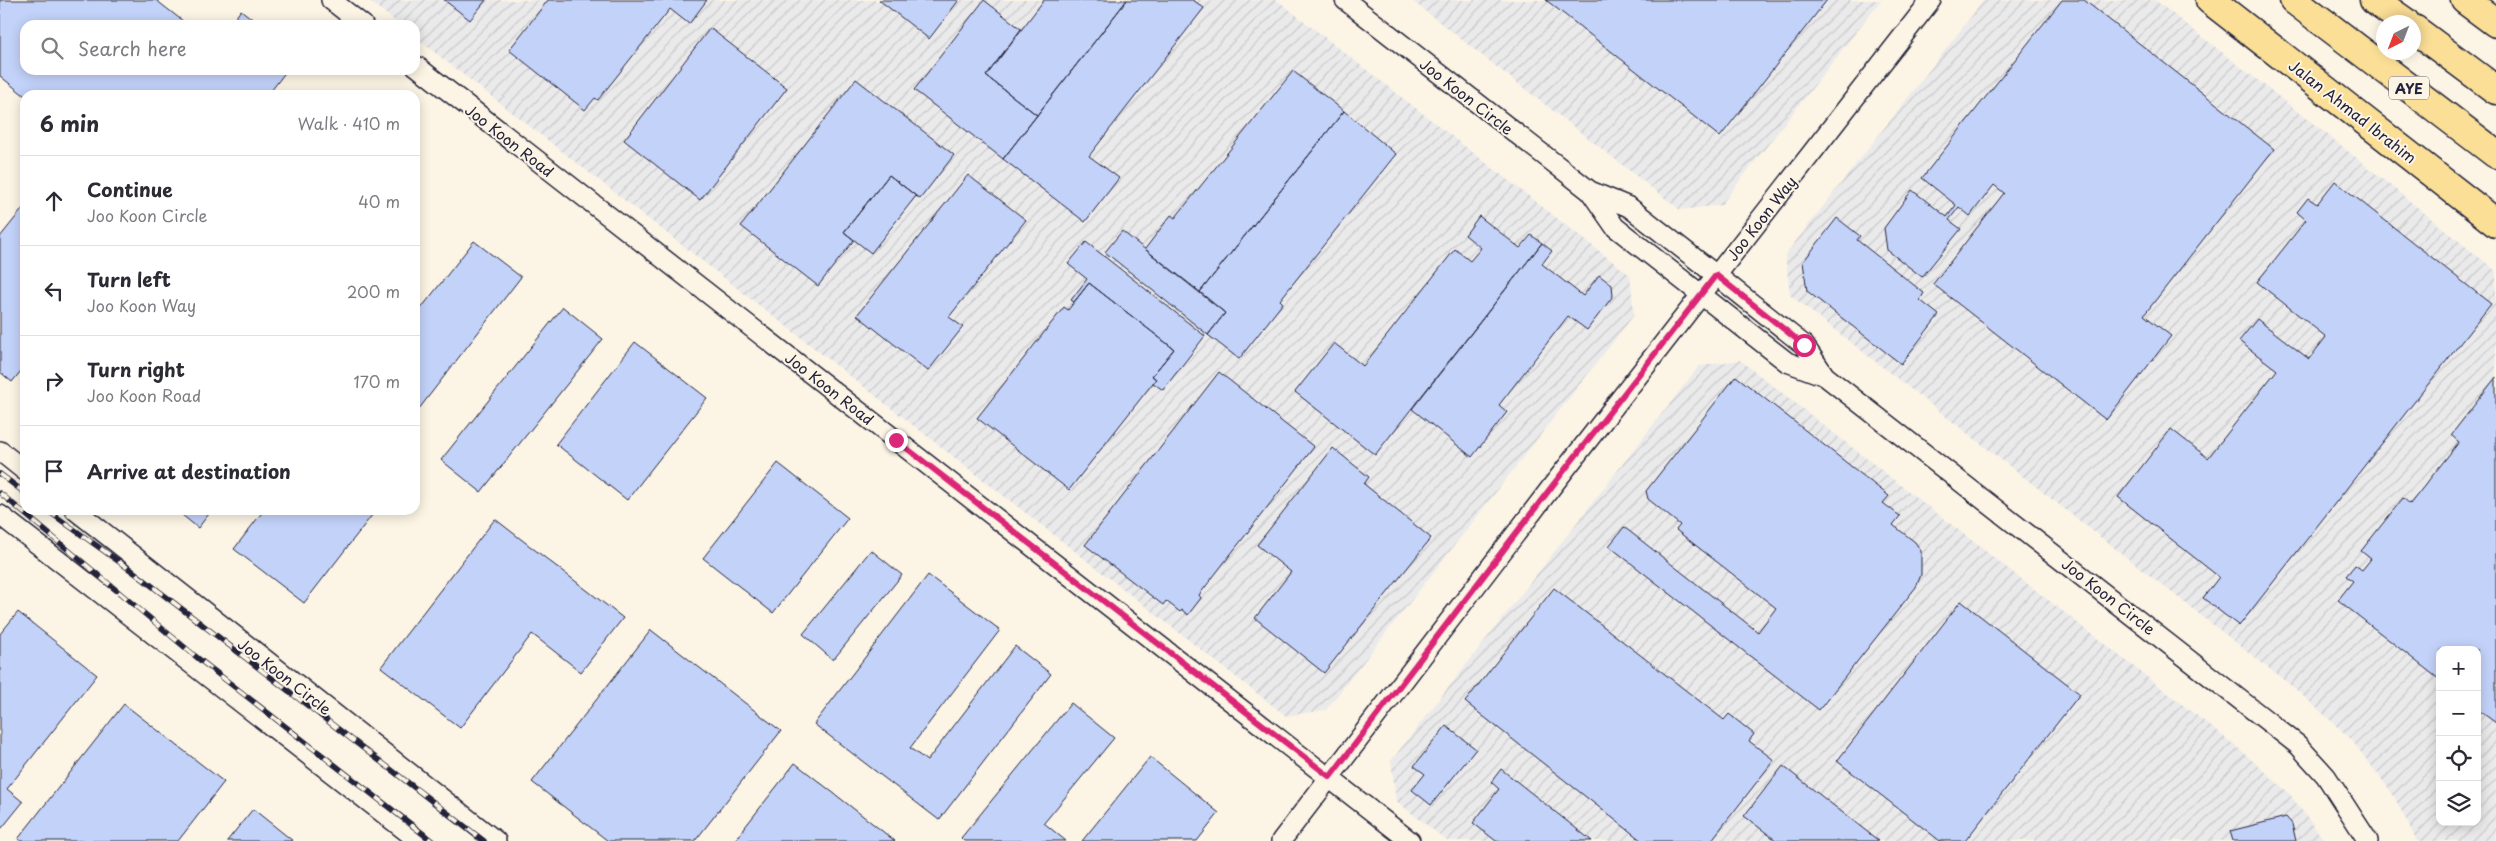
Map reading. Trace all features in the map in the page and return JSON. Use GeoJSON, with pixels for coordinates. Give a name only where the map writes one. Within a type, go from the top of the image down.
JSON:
{"type":"FeatureCollection","features":[{"type":"Feature","properties":{"kind":"main road","name":"Jalan Ahmad Ibrahim"},"geometry":{"type":"LineString","coordinates":[[2210,0],[2496,223]]}},
{"type":"Feature","properties":{"kind":"main road","name":"AYE"},"geometry":{"type":"LineString","coordinates":[[2294,0],[2496,154]]}},
{"type":"Feature","properties":{"kind":"main road"},"geometry":{"type":"LineString","coordinates":[[2374,0],[2395,15]]}},
{"type":"Feature","properties":{"kind":"main road"},"geometry":{"type":"LineString","coordinates":[[2465,0],[2496,23]]}},
{"type":"Feature","properties":{"kind":"main road"},"geometry":{"type":"LineString","coordinates":[[2322,22],[2496,175]]}},
{"type":"Feature","properties":{"kind":"main road"},"geometry":{"type":"LineString","coordinates":[[2421,34],[2496,90]]}},
{"type":"Feature","properties":{"kind":"street"},"geometry":{"type":"LineString","coordinates":[[331,0],[357,20]]}},
{"type":"Feature","properties":{"kind":"street","name":"Joo Koon Circle"},"geometry":{"type":"LineString","coordinates":[[1344,0],[1590,191],[1629,207],[1716,275],[1804,345],[1825,376]]}},
{"type":"Feature","properties":{"kind":"street","name":"Joo Koon Way"},"geometry":{"type":"LineString","coordinates":[[1282,841],[1553,485],[1931,0]]}},
{"type":"Feature","properties":{"kind":"street","name":"Joo Koon Road"},"geometry":{"type":"LineString","coordinates":[[420,69],[1410,841]]}},
{"type":"Feature","properties":{"kind":"street","name":"Joo Koon Circle"},"geometry":{"type":"LineString","coordinates":[[1590,191],[1615,227],[1701,295],[1787,362],[1825,376],[2298,745],[2326,776],[2368,841]]}},
{"type":"Feature","properties":{"kind":"street"},"geometry":{"type":"LineString","coordinates":[[0,451],[20,467]]}},
{"type":"Feature","properties":{"kind":"street"},"geometry":{"type":"LineString","coordinates":[[0,515],[419,841]]}},
{"type":"Feature","properties":{"kind":"street","name":"Joo Koon Circle"},"geometry":{"type":"LineString","coordinates":[[81,515],[496,841]]}},
{"type":"Feature","properties":{"kind":"shaded area"},"geometry":{"type":"Polygon","coordinates":[[[368,0],[1277,0],[1630,275],[1634,315],[1326,710],[1286,716],[420,41],[420,20],[394,20],[368,0]]]}},
{"type":"Feature","properties":{"kind":"shaded area"},"geometry":{"type":"Polygon","coordinates":[[[1411,0],[1881,0],[1721,205],[1680,210],[1411,0]]]}},
{"type":"Feature","properties":{"kind":"shaded area"},"geometry":{"type":"Polygon","coordinates":[[[1984,0],[2155,0],[2333,139],[2496,271],[2496,841],[2417,841],[2392,793],[2350,738],[2294,688],[1790,295],[1785,255],[1984,0]]]}},
{"type":"Feature","properties":{"kind":"shaded area"},"geometry":{"type":"Polygon","coordinates":[[[1740,360],[2237,747],[2288,792],[2325,841],[1447,841],[1396,801],[1391,761],[1699,366],[1740,360]]]}},
{"type":"Feature","properties":{"kind":"building"},"geometry":{"type":"Polygon","coordinates":[[[0,0],[156,0],[182,20],[20,20],[20,75],[283,75],[272,90],[20,90],[20,92],[0,76],[0,0]]]}},
{"type":"Feature","properties":{"kind":"building"},"geometry":{"type":"Polygon","coordinates":[[[444,0],[486,0],[470,20],[444,0]]]}},
{"type":"Feature","properties":{"kind":"building"},"geometry":{"type":"Polygon","coordinates":[[[548,0],[707,0],[689,24],[670,9],[598,100],[595,98],[585,110],[509,50],[548,0]]]}},
{"type":"Feature","properties":{"kind":"building"},"geometry":{"type":"Polygon","coordinates":[[[879,0],[959,0],[929,39],[879,0]]]}},
{"type":"Feature","properties":{"kind":"building"},"geometry":{"type":"Polygon","coordinates":[[[984,0],[1021,29],[986,76],[1037,115],[1003,159],[914,90],[984,0]]]}},
{"type":"Feature","properties":{"kind":"building"},"geometry":{"type":"Polygon","coordinates":[[[1044,0],[1127,0],[1037,115],[986,76],[1044,0]]]}},
{"type":"Feature","properties":{"kind":"building"},"geometry":{"type":"Polygon","coordinates":[[[1127,0],[1193,0],[1204,8],[1089,156],[1119,178],[1085,222],[1003,159],[1127,0]]]}},
{"type":"Feature","properties":{"kind":"building"},"geometry":{"type":"Polygon","coordinates":[[[1546,0],[1827,0],[1720,137],[1546,0]]]}},
{"type":"Feature","properties":{"kind":"building"},"geometry":{"type":"Polygon","coordinates":[[[2062,0],[2084,0],[2274,149],[2144,315],[2171,336],[2106,420],[1933,284],[2004,193],[1994,185],[1970,216],[1959,207],[1949,220],[1961,229],[1922,277],[1887,250],[1884,228],[1912,190],[1947,217],[1956,205],[1922,178],[2062,0]]]}},
{"type":"Feature","properties":{"kind":"building"},"geometry":{"type":"Polygon","coordinates":[[[241,10],[254,20],[234,20],[241,10]]]}},
{"type":"Feature","properties":{"kind":"building"},"geometry":{"type":"Polygon","coordinates":[[[710,28],[787,88],[700,200],[624,140],[710,28]]]}},
{"type":"Feature","properties":{"kind":"building"},"geometry":{"type":"Polygon","coordinates":[[[1293,71],[1344,111],[1200,292],[1145,249],[1171,215],[1175,218],[1293,71]]]}},
{"type":"Feature","properties":{"kind":"building"},"geometry":{"type":"Polygon","coordinates":[[[856,79],[954,155],[920,199],[889,175],[844,232],[854,240],[818,286],[741,226],[856,79]]]}},
{"type":"Feature","properties":{"kind":"building"},"geometry":{"type":"Polygon","coordinates":[[[1344,111],[1396,154],[1280,300],[1283,303],[1239,359],[1208,335],[1225,313],[1200,292],[1344,111]]]}},
{"type":"Feature","properties":{"kind":"building"},"geometry":{"type":"Polygon","coordinates":[[[889,175],[916,196],[871,253],[844,232],[889,175]]]}},
{"type":"Feature","properties":{"kind":"building"},"geometry":{"type":"Polygon","coordinates":[[[968,175],[1026,220],[949,317],[963,327],[928,371],[857,315],[968,175]]]}},
{"type":"Feature","properties":{"kind":"building"},"geometry":{"type":"Polygon","coordinates":[[[2335,181],[2491,304],[2239,626],[2203,598],[2219,577],[2118,497],[2171,429],[2208,458],[2277,370],[2239,341],[2257,319],[2309,359],[2326,337],[2257,282],[2306,220],[2297,212],[2308,198],[2317,204],[2335,181]]]}},
{"type":"Feature","properties":{"kind":"building"},"geometry":{"type":"Polygon","coordinates":[[[20,212],[20,372],[12,382],[0,372],[0,237],[20,212]]]}},
{"type":"Feature","properties":{"kind":"building"},"geometry":{"type":"Polygon","coordinates":[[[1479,216],[1520,248],[1531,235],[1542,243],[1375,455],[1295,392],[1334,343],[1363,366],[1455,249],[1470,261],[1481,248],[1465,235],[1479,216]]]}},
{"type":"Feature","properties":{"kind":"building"},"geometry":{"type":"Polygon","coordinates":[[[1837,218],[1860,236],[1857,240],[1924,293],[1920,300],[1939,315],[1901,364],[1807,291],[1803,262],[1837,218]]]}},
{"type":"Feature","properties":{"kind":"building"},"geometry":{"type":"Polygon","coordinates":[[[1122,231],[1225,313],[1208,335],[1105,252],[1122,231]]]}},
{"type":"Feature","properties":{"kind":"building"},"geometry":{"type":"Polygon","coordinates":[[[474,241],[521,277],[420,408],[420,310],[474,241]]]}},
{"type":"Feature","properties":{"kind":"building"},"geometry":{"type":"Polygon","coordinates":[[[1086,242],[1205,336],[1163,390],[1153,383],[1156,379],[1152,376],[1174,349],[1089,283],[1074,302],[1071,300],[1087,279],[1068,264],[1086,242]]]}},
{"type":"Feature","properties":{"kind":"building"},"geometry":{"type":"Polygon","coordinates":[[[1542,243],[1552,251],[1542,264],[1583,296],[1599,275],[1612,285],[1613,296],[1587,330],[1568,316],[1499,405],[1507,412],[1472,457],[1412,409],[1542,243]]]}},
{"type":"Feature","properties":{"kind":"building"},"geometry":{"type":"Polygon","coordinates":[[[1089,283],[1174,349],[1152,376],[1156,379],[1069,490],[977,418],[1064,307],[1068,310],[1089,283]]]}},
{"type":"Feature","properties":{"kind":"building"},"geometry":{"type":"Polygon","coordinates":[[[563,307],[603,339],[481,492],[441,460],[563,307]]]}},
{"type":"Feature","properties":{"kind":"building"},"geometry":{"type":"Polygon","coordinates":[[[635,342],[707,398],[627,500],[556,444],[635,342]]]}},
{"type":"Feature","properties":{"kind":"building"},"geometry":{"type":"Polygon","coordinates":[[[1219,372],[1314,447],[1199,595],[1201,598],[1188,615],[1182,610],[1180,612],[1166,601],[1163,605],[1085,545],[1219,372]]]}},
{"type":"Feature","properties":{"kind":"building"},"geometry":{"type":"Polygon","coordinates":[[[1736,376],[1889,496],[1883,503],[1900,516],[1893,525],[1915,542],[1921,551],[1921,575],[1916,587],[1819,710],[1609,546],[1624,527],[1758,632],[1776,608],[1676,530],[1680,525],[1648,499],[1646,491],[1736,376]]]}},
{"type":"Feature","properties":{"kind":"building"},"geometry":{"type":"Polygon","coordinates":[[[2496,377],[2496,723],[2481,712],[2481,646],[2436,646],[2436,677],[2338,600],[2353,581],[2346,576],[2355,565],[2362,570],[2371,559],[2361,551],[2403,498],[2410,504],[2459,442],[2451,435],[2496,377]]]}},
{"type":"Feature","properties":{"kind":"building"},"geometry":{"type":"Polygon","coordinates":[[[1333,448],[1369,477],[1364,484],[1431,538],[1324,673],[1255,618],[1291,572],[1257,545],[1333,448]]]}},
{"type":"Feature","properties":{"kind":"building"},"geometry":{"type":"Polygon","coordinates":[[[778,463],[848,518],[773,613],[703,558],[778,463]]]}},
{"type":"Feature","properties":{"kind":"building"},"geometry":{"type":"Polygon","coordinates":[[[182,515],[208,515],[198,528],[182,515]]]}},
{"type":"Feature","properties":{"kind":"building"},"geometry":{"type":"Polygon","coordinates":[[[260,515],[372,515],[304,603],[234,549],[260,515]]]}},
{"type":"Feature","properties":{"kind":"building"},"geometry":{"type":"Polygon","coordinates":[[[495,519],[623,618],[581,672],[532,634],[460,728],[381,667],[495,519]]]}},
{"type":"Feature","properties":{"kind":"building"},"geometry":{"type":"Polygon","coordinates":[[[871,550],[902,575],[833,660],[803,634],[871,550]]]}},
{"type":"Feature","properties":{"kind":"building"},"geometry":{"type":"Polygon","coordinates":[[[928,575],[1000,630],[910,748],[927,761],[1015,646],[1051,674],[939,820],[814,724],[928,575]]]}},
{"type":"Feature","properties":{"kind":"building"},"geometry":{"type":"Polygon","coordinates":[[[1554,588],[1724,720],[1729,714],[1754,734],[1749,741],[1774,760],[1711,841],[1642,841],[1465,702],[1554,588]]]}},
{"type":"Feature","properties":{"kind":"building"},"geometry":{"type":"Polygon","coordinates":[[[1961,601],[2080,694],[1965,841],[1940,841],[1837,761],[1961,601]]]}},
{"type":"Feature","properties":{"kind":"building"},"geometry":{"type":"Polygon","coordinates":[[[18,612],[97,675],[7,789],[23,802],[2,828],[0,827],[0,634],[18,612]]]}},
{"type":"Feature","properties":{"kind":"building"},"geometry":{"type":"Polygon","coordinates":[[[651,630],[781,731],[695,841],[608,841],[532,782],[651,630]]]}},
{"type":"Feature","properties":{"kind":"building"},"geometry":{"type":"Polygon","coordinates":[[[1071,703],[1114,738],[1044,823],[1066,841],[964,841],[961,838],[1071,703]]]}},
{"type":"Feature","properties":{"kind":"building"},"geometry":{"type":"Polygon","coordinates":[[[124,704],[224,782],[178,841],[20,841],[18,839],[124,704]]]}},
{"type":"Feature","properties":{"kind":"building"},"geometry":{"type":"Polygon","coordinates":[[[1446,726],[1476,749],[1431,805],[1412,790],[1425,774],[1414,766],[1446,726]]]}},
{"type":"Feature","properties":{"kind":"building"},"geometry":{"type":"Polygon","coordinates":[[[1150,757],[1219,813],[1197,841],[1082,841],[1150,757]]]}},
{"type":"Feature","properties":{"kind":"building"},"geometry":{"type":"Polygon","coordinates":[[[795,763],[895,841],[734,841],[795,763]]]}},
{"type":"Feature","properties":{"kind":"building"},"geometry":{"type":"Polygon","coordinates":[[[1783,766],[1879,841],[1777,841],[1744,816],[1783,766]]]}},
{"type":"Feature","properties":{"kind":"building"},"geometry":{"type":"Polygon","coordinates":[[[1501,769],[1592,841],[1496,841],[1473,823],[1499,789],[1491,782],[1501,769]]]}},
{"type":"Feature","properties":{"kind":"building"},"geometry":{"type":"Polygon","coordinates":[[[253,809],[293,841],[227,841],[253,809]]]}},
{"type":"Feature","properties":{"kind":"building"},"geometry":{"type":"Polygon","coordinates":[[[2286,817],[2292,824],[2296,841],[2233,841],[2230,831],[2286,817]]]}},
{"type":"Feature","properties":{"kind":"railway"},"geometry":{"type":"LineString","coordinates":[[0,474],[20,489]]}},
{"type":"Feature","properties":{"kind":"railway"},"geometry":{"type":"LineString","coordinates":[[0,493],[20,510]]}},
{"type":"Feature","properties":{"kind":"railway"},"geometry":{"type":"LineString","coordinates":[[26,515],[200,660],[432,841]]}},
{"type":"Feature","properties":{"kind":"railway"},"geometry":{"type":"LineString","coordinates":[[54,515],[139,576],[484,841]]}},
{"type":"Feature","properties":{"kind":"route"},"geometry":{"type":"LineString","coordinates":[[896,440],[1330,777],[1716,275],[1804,345]]}}]}
